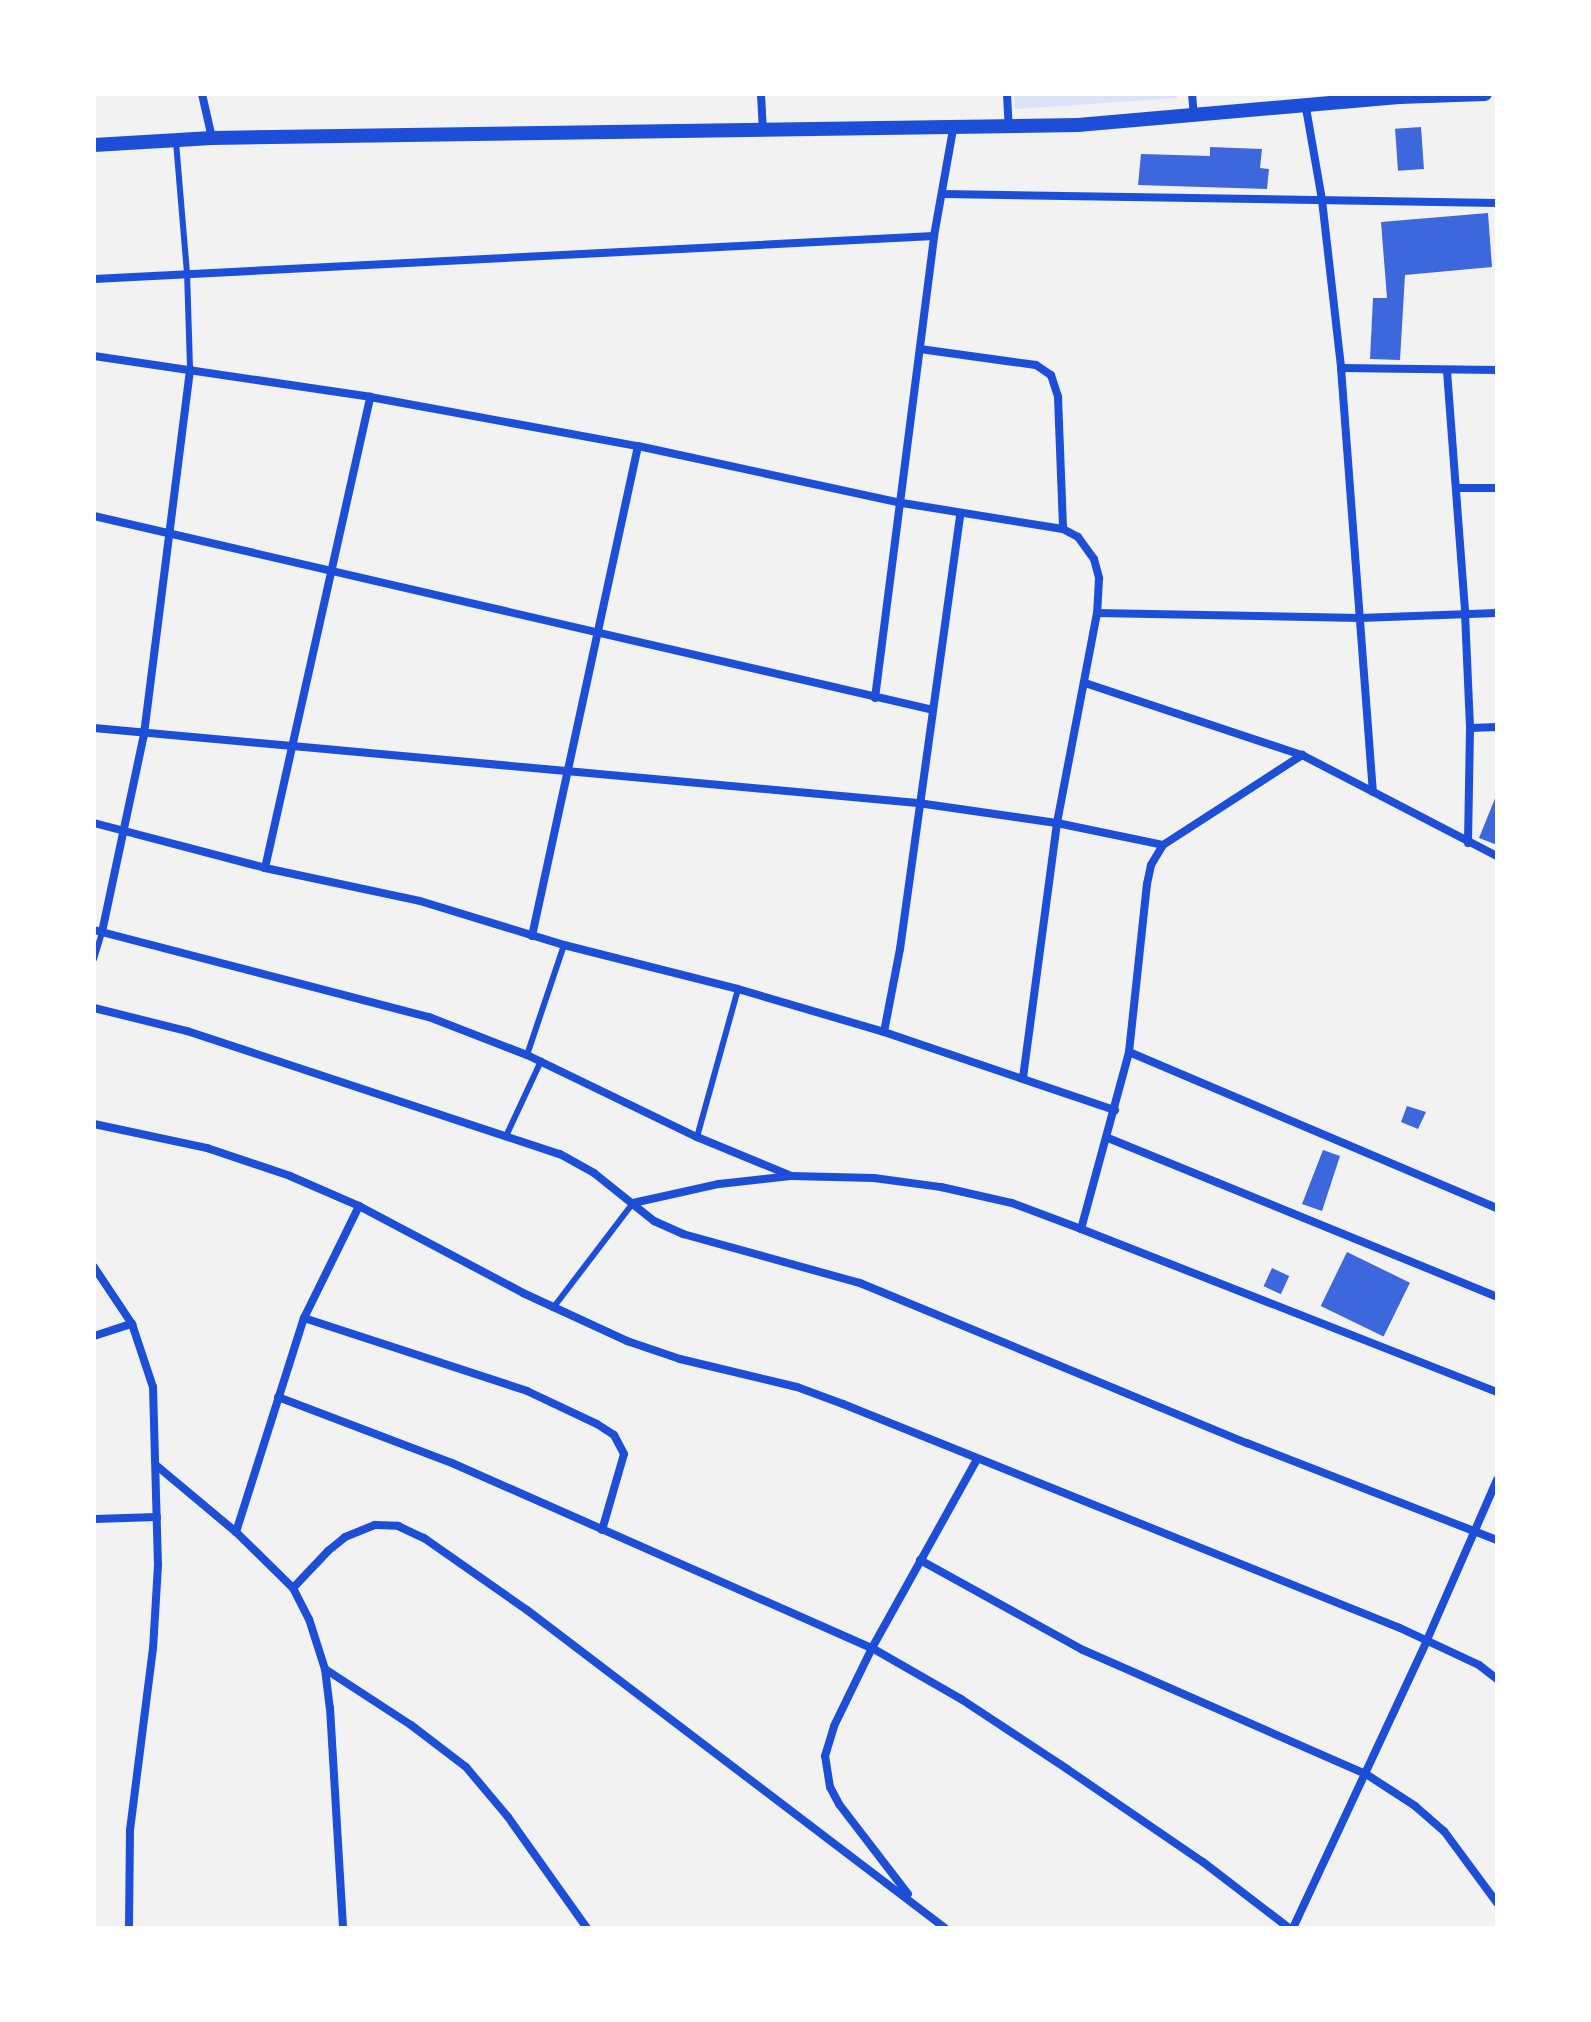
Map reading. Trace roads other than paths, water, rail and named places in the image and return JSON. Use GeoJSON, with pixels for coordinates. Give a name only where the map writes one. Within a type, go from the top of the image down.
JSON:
{"type":"FeatureCollection","features":[{"type":"Feature","properties":{"kind":"street"},"geometry":{"type":"LineString","coordinates":[[202,94],[212,138]]}},
{"type":"Feature","properties":{"kind":"street"},"geometry":{"type":"LineString","coordinates":[[761,94],[763,130]]}},
{"type":"Feature","properties":{"kind":"street"},"geometry":{"type":"LineString","coordinates":[[1007,94],[1009,127]]}},
{"type":"Feature","properties":{"kind":"street"},"geometry":{"type":"LineString","coordinates":[[1192,94],[1194,117]]}},
{"type":"Feature","properties":{"kind":"street"},"geometry":{"type":"LineString","coordinates":[[94,145],[212,138],[1009,127],[1194,117],[1402,96],[1485,94]]}},
{"type":"Feature","properties":{"kind":"street"},"geometry":{"type":"LineString","coordinates":[[1306,108],[1322,200],[1341,368],[1373,792]]}},
{"type":"Feature","properties":{"kind":"street"},"geometry":{"type":"LineString","coordinates":[[875,698],[934,236],[944,194],[953,129]]}},
{"type":"Feature","properties":{"kind":"street"},"geometry":{"type":"LineString","coordinates":[[944,194],[1497,203]]}},
{"type":"Feature","properties":{"kind":"street"},"geometry":{"type":"LineString","coordinates":[[94,279],[187,272],[495,261],[934,236]]}},
{"type":"Feature","properties":{"kind":"street"},"geometry":{"type":"LineString","coordinates":[[920,349],[1036,365],[1051,375],[1058,397],[1063,529]]}},
{"type":"Feature","properties":{"kind":"street"},"geometry":{"type":"LineString","coordinates":[[94,356],[370,397],[638,446],[902,503],[1063,529],[1078,537],[1094,559],[1099,578],[1097,613],[1057,823],[1023,1078]]}},
{"type":"Feature","properties":{"kind":"street"},"geometry":{"type":"LineString","coordinates":[[1341,368],[1497,370]]}},
{"type":"Feature","properties":{"kind":"street"},"geometry":{"type":"LineString","coordinates":[[190,369],[172,532],[144,734],[126,831],[98,931],[429,1017],[541,1061],[697,1137],[791,1176]]}},
{"type":"Feature","properties":{"kind":"street"},"geometry":{"type":"LineString","coordinates":[[1447,371],[1465,613],[1470,728],[1468,843]]}},
{"type":"Feature","properties":{"kind":"street"},"geometry":{"type":"LineString","coordinates":[[265,868],[370,397]]}},
{"type":"Feature","properties":{"kind":"street"},"geometry":{"type":"LineString","coordinates":[[532,936],[638,446]]}},
{"type":"Feature","properties":{"kind":"street"},"geometry":{"type":"LineString","coordinates":[[1458,488],[1497,488]]}},
{"type":"Feature","properties":{"kind":"street"},"geometry":{"type":"LineString","coordinates":[[884,1032],[900,949],[960,514]]}},
{"type":"Feature","properties":{"kind":"street"},"geometry":{"type":"LineString","coordinates":[[94,516],[933,710]]}},
{"type":"Feature","properties":{"kind":"street"},"geometry":{"type":"LineString","coordinates":[[1097,613],[1360,618],[1497,613]]}},
{"type":"Feature","properties":{"kind":"street"},"geometry":{"type":"LineString","coordinates":[[1085,683],[1302,755],[1497,856]]}},
{"type":"Feature","properties":{"kind":"street"},"geometry":{"type":"LineString","coordinates":[[1470,728],[1497,727]]}},
{"type":"Feature","properties":{"kind":"street"},"geometry":{"type":"LineString","coordinates":[[94,728],[918,803],[1057,823],[1163,845]]}},
{"type":"Feature","properties":{"kind":"street"},"geometry":{"type":"LineString","coordinates":[[1081,1229],[1129,1052],[1151,865],[1163,845],[1302,755]]}},
{"type":"Feature","properties":{"kind":"street"},"geometry":{"type":"LineString","coordinates":[[94,823],[265,868],[420,901],[564,945],[738,989],[884,1032],[1115,1110]]}},
{"type":"Feature","properties":{"kind":"street"},"geometry":{"type":"LineString","coordinates":[[94,1008],[187,1031],[560,1154],[633,1203],[654,1221],[683,1234],[860,1283],[1247,1443],[1497,1540]]}},
{"type":"Feature","properties":{"kind":"street"},"geometry":{"type":"LineString","coordinates":[[1129,1052],[1497,1208]]}},
{"type":"Feature","properties":{"kind":"street"},"geometry":{"type":"LineString","coordinates":[[94,1124],[207,1148],[290,1176],[359,1206],[553,1308],[627,1341],[680,1359],[797,1387],[1427,1640],[1479,1665],[1497,1679]]}},
{"type":"Feature","properties":{"kind":"street"},"geometry":{"type":"LineString","coordinates":[[1108,1138],[1497,1297]]}},
{"type":"Feature","properties":{"kind":"street"},"geometry":{"type":"LineString","coordinates":[[633,1203],[719,1184],[791,1176],[874,1178],[941,1187],[1012,1203],[1497,1392]]}},
{"type":"Feature","properties":{"kind":"street"},"geometry":{"type":"LineString","coordinates":[[236,1532],[304,1318],[359,1206]]}},
{"type":"Feature","properties":{"kind":"street"},"geometry":{"type":"LineString","coordinates":[[94,1267],[132,1324],[146,1354],[153,1387],[157,1466],[153,1648],[130,1830],[129,1928]]}},
{"type":"Feature","properties":{"kind":"street"},"geometry":{"type":"LineString","coordinates":[[304,1318],[527,1391],[614,1435],[624,1454],[602,1530]]}},
{"type":"Feature","properties":{"kind":"street"},"geometry":{"type":"LineString","coordinates":[[94,1336],[132,1324]]}},
{"type":"Feature","properties":{"kind":"street"},"geometry":{"type":"LineString","coordinates":[[278,1397],[452,1463],[872,1648],[961,1699],[1067,1769],[1203,1862],[1291,1928],[1366,1774],[1497,1480]]}},
{"type":"Feature","properties":{"kind":"street"},"geometry":{"type":"LineString","coordinates":[[916,1904],[839,1804],[825,1770],[834,1726],[872,1648],[977,1459]]}},
{"type":"Feature","properties":{"kind":"street"},"geometry":{"type":"LineString","coordinates":[[157,1466],[236,1532],[293,1588],[309,1619],[325,1669],[343,1928]]}},
{"type":"Feature","properties":{"kind":"street"},"geometry":{"type":"LineString","coordinates":[[94,1519],[157,1517]]}},
{"type":"Feature","properties":{"kind":"street"},"geometry":{"type":"LineString","coordinates":[[293,1588],[336,1544],[375,1525],[398,1526],[424,1538],[527,1610],[945,1928]]}},
{"type":"Feature","properties":{"kind":"street"},"geometry":{"type":"LineString","coordinates":[[920,1560],[1083,1650],[1366,1774],[1415,1806],[1444,1831],[1497,1903]]}},
{"type":"Feature","properties":{"kind":"street"},"geometry":{"type":"LineString","coordinates":[[325,1669],[411,1725],[466,1767],[508,1817],[587,1928]]}},
{"type":"Feature","properties":{"kind":"lane"},"geometry":{"type":"LineString","coordinates":[[176,142],[187,272],[190,369]]}},
{"type":"Feature","properties":{"kind":"lane"},"geometry":{"type":"LineString","coordinates":[[94,959],[98,931]]}},
{"type":"Feature","properties":{"kind":"lane"},"geometry":{"type":"LineString","coordinates":[[527,1055],[564,945]]}},
{"type":"Feature","properties":{"kind":"lane"},"geometry":{"type":"LineString","coordinates":[[697,1137],[738,989]]}},
{"type":"Feature","properties":{"kind":"lane"},"geometry":{"type":"LineString","coordinates":[[507,1134],[541,1061]]}},
{"type":"Feature","properties":{"kind":"lane"},"geometry":{"type":"LineString","coordinates":[[553,1308],[633,1203]]}}]}
